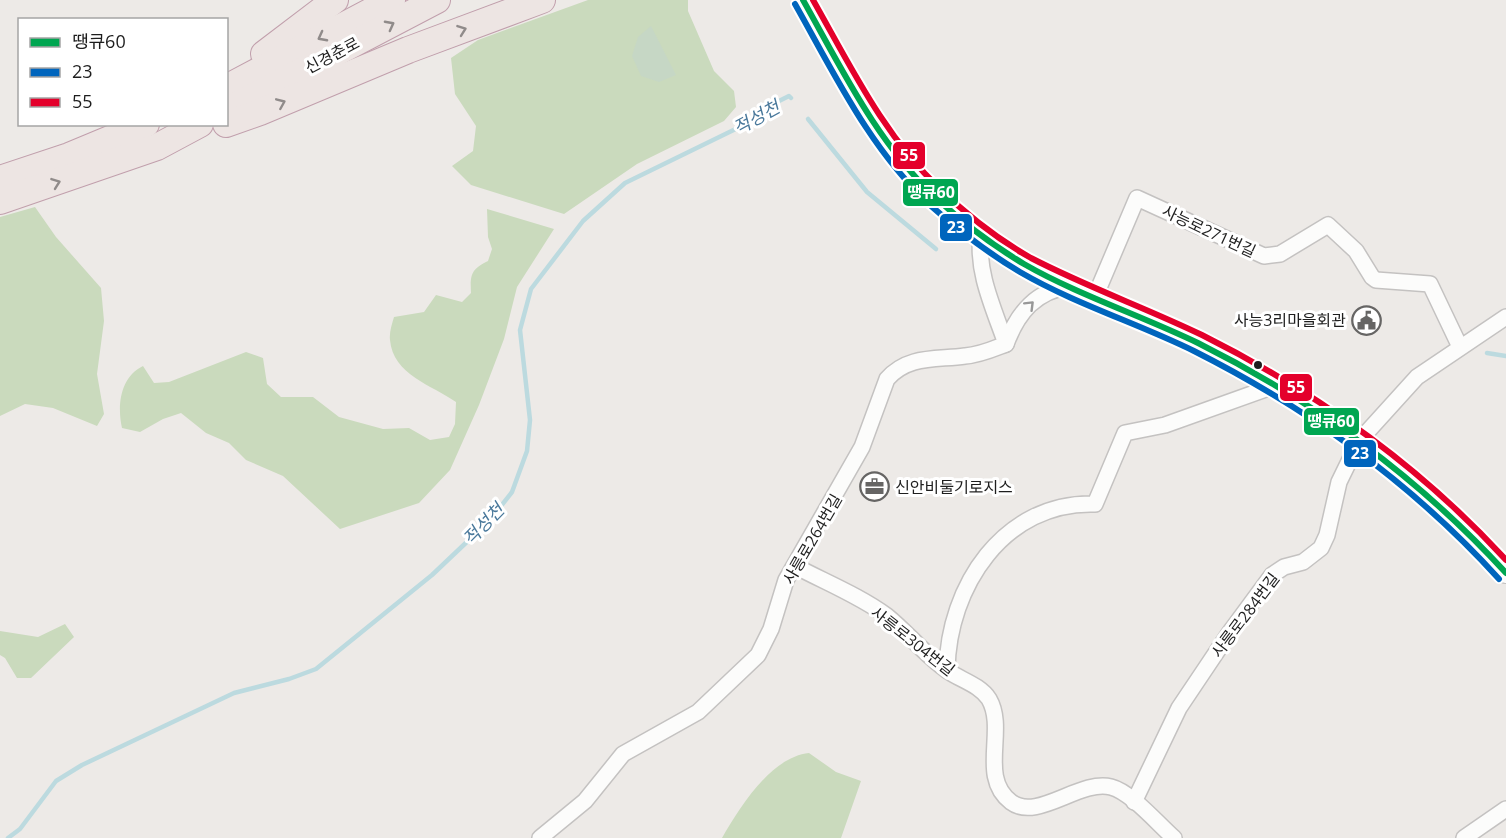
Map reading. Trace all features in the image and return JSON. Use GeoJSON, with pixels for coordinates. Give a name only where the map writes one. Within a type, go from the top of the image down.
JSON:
{"type":"FeatureCollection","features":[{"type":"Feature","properties":{"kind":"highway"},"geometry":{"type":"LineString","coordinates":[[228,80],[335,0]]}},
{"type":"Feature","properties":{"kind":"highway","name":"신경춘로"},"geometry":{"type":"LineString","coordinates":[[228,87],[392,0]]}},
{"type":"Feature","properties":{"kind":"highway","name":"신경춘로"},"geometry":{"type":"LineString","coordinates":[[228,110],[437,0]]}},
{"type":"Feature","properties":{"kind":"highway"},"geometry":{"type":"LineString","coordinates":[[228,123],[260,112],[408,50],[542,0]]}},
{"type":"Feature","properties":{"kind":"highway"},"geometry":{"type":"LineString","coordinates":[[0,179],[69,156],[141,126]]}},
{"type":"Feature","properties":{"kind":"highway"},"geometry":{"type":"LineString","coordinates":[[157,147],[196,126]]}},
{"type":"Feature","properties":{"kind":"highway"},"geometry":{"type":"LineString","coordinates":[[0,201],[219,126]]}},
{"type":"Feature","properties":{"kind":"street"},"geometry":{"type":"LineString","coordinates":[[803,0],[889,146],[940,201],[981,235],[1026,265],[1220,355],[1274,386],[1359,441],[1415,484],[1477,540],[1506,573]]}},
{"type":"Feature","properties":{"kind":"street","name":"사능로271번길"},"geometry":{"type":"LineString","coordinates":[[1095,297],[1137,198],[1264,256],[1280,254],[1328,225],[1356,251],[1376,280],[1430,284],[1460,347]]}},
{"type":"Feature","properties":{"kind":"street"},"geometry":{"type":"LineString","coordinates":[[981,235],[982,269],[1006,344]]}},
{"type":"Feature","properties":{"kind":"street"},"geometry":{"type":"LineString","coordinates":[[1006,344],[1019,316],[1030,303],[1052,288],[1070,286]]}},
{"type":"Feature","properties":{"kind":"street","name":"사릉로284번길"},"geometry":{"type":"LineString","coordinates":[[1134,802],[1179,708],[1236,622],[1272,575],[1278,570],[1308,559],[1321,548],[1327,535],[1339,482],[1359,441],[1417,377],[1506,317]]}},
{"type":"Feature","properties":{"kind":"street","name":"사릉로264번길"},"geometry":{"type":"LineString","coordinates":[[540,838],[585,801],[623,754],[698,712],[758,655],[766,643],[786,580],[851,471],[887,379],[896,369],[919,360],[967,356],[1006,344]]}},
{"type":"Feature","properties":{"kind":"street"},"geometry":{"type":"LineString","coordinates":[[947,670],[947,648],[954,615],[982,559],[990,548],[1046,512],[1063,505],[1095,504],[1125,433],[1165,425],[1274,386]]}},
{"type":"Feature","properties":{"kind":"street","name":"사릉로304번길"},"geometry":{"type":"LineString","coordinates":[[795,566],[886,616],[947,670],[987,696],[992,707],[997,784],[1012,803],[1022,808],[1034,807],[1103,785],[1121,791],[1174,838]]}},
{"type":"Feature","properties":{"kind":"street"},"geometry":{"type":"LineString","coordinates":[[1464,838],[1506,809]]}},
{"type":"Feature","properties":{"kind":"green space"},"geometry":{"type":"Polygon","coordinates":[[[588,0],[688,0],[688,11],[714,71],[734,91],[736,107],[724,121],[637,164],[564,214],[471,185],[452,166],[473,151],[476,126],[455,94],[451,58],[478,40],[588,0]]]}},
{"type":"Feature","properties":{"kind":"green space"},"geometry":{"type":"Polygon","coordinates":[[[651,26],[676,75],[659,82],[641,76],[632,56],[638,37],[651,26]]]}},
{"type":"Feature","properties":{"kind":"green space"},"geometry":{"type":"Polygon","coordinates":[[[35,207],[56,237],[101,288],[104,321],[97,374],[104,414],[97,426],[53,408],[25,404],[0,416],[0,217],[35,207]]]}},
{"type":"Feature","properties":{"kind":"green space"},"geometry":{"type":"Polygon","coordinates":[[[487,209],[554,229],[517,287],[504,339],[479,405],[450,470],[419,503],[340,529],[283,476],[246,460],[229,443],[206,433],[181,413],[163,419],[140,432],[122,428],[120,402],[122,393],[129,377],[143,366],[154,383],[169,382],[246,352],[263,358],[267,384],[281,397],[313,397],[339,417],[383,429],[409,428],[430,440],[449,437],[455,424],[456,402],[406,371],[393,352],[390,331],[394,317],[424,312],[436,295],[462,302],[471,293],[473,273],[488,261],[492,249],[488,237],[487,209]]]}},
{"type":"Feature","properties":{"kind":"green space"},"geometry":{"type":"Polygon","coordinates":[[[65,624],[74,637],[31,678],[17,678],[5,658],[0,655],[0,631],[38,637],[65,624]]]}},
{"type":"Feature","properties":{"kind":"green space"},"geometry":{"type":"Polygon","coordinates":[[[809,753],[836,772],[861,781],[841,838],[722,838],[747,799],[770,773],[795,757],[809,753]]]}},
{"type":"Feature","properties":{"kind":"waterway","name":"적성천"},"geometry":{"type":"LineString","coordinates":[[8,838],[20,829],[56,781],[82,765],[234,693],[289,679],[316,669],[432,575],[490,520],[512,492],[527,451],[530,420],[520,330],[531,289],[583,221],[625,183],[752,121],[761,110],[789,96],[791,98]]}},
{"type":"Feature","properties":{"kind":"waterway","name":"적성천"},"geometry":{"type":"LineString","coordinates":[[808,119],[867,192],[936,249]]}},
{"type":"Feature","properties":{"kind":"waterway","name":"적성천"},"geometry":{"type":"LineString","coordinates":[[1487,353],[1506,356]]}},
{"type":"Feature","properties":{"kind":"transit line","name":"땡큐60"},"geometry":{"type":"LineString","coordinates":[[803,0],[846,78],[895,152],[935,197],[967,224],[1012,257],[1044,275],[1198,343],[1283,390],[1323,416],[1400,473],[1472,538],[1506,573]]}},
{"type":"Feature","properties":{"kind":"transit line","name":"55"},"geometry":{"type":"LineString","coordinates":[[813,0],[885,124],[920,168],[972,218],[1031,258],[1202,335],[1286,381],[1326,406],[1438,493],[1506,560]]}},
{"type":"Feature","properties":{"kind":"transit line","name":"23"},"geometry":{"type":"LineString","coordinates":[[795,4],[871,136],[909,183],[951,223],[1020,272],[1084,304],[1194,351],[1278,398],[1357,451],[1395,480],[1466,544],[1499,579]]}},
{"type":"Feature","properties":{"kind":"place","name":"사능3리마을회관"},"geometry":{"type":"Point","coordinates":[1367,320]}},
{"type":"Feature","properties":{"kind":"place","name":"신안비둘기로지스"},"geometry":{"type":"Point","coordinates":[874,487]}}]}
